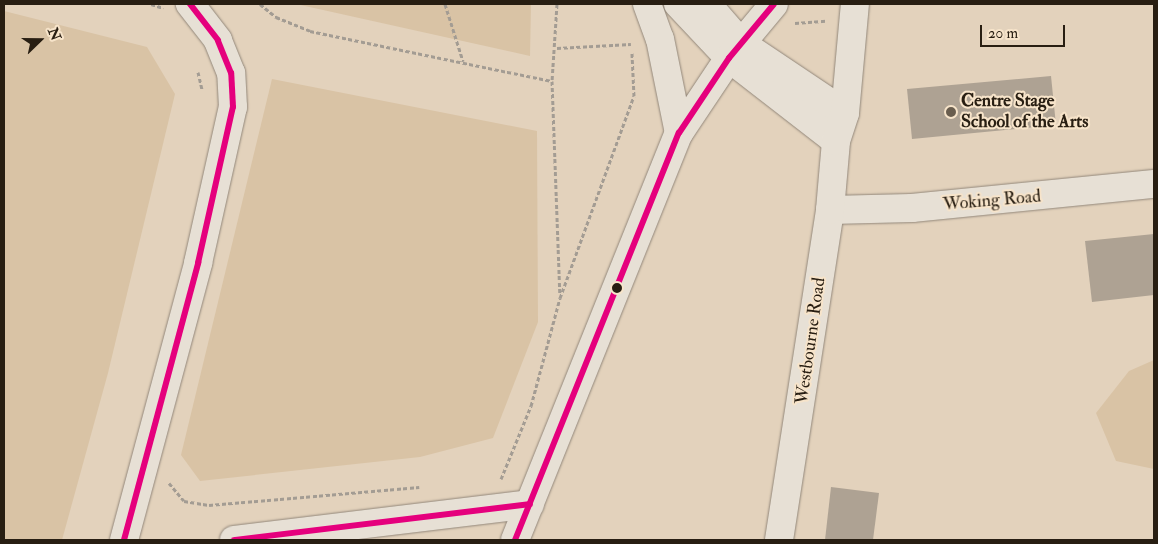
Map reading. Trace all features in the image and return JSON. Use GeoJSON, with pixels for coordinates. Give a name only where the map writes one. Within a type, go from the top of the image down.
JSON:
{"type":"FeatureCollection","features":[{"type":"Feature","properties":{"kind":"street"},"geometry":{"type":"LineString","coordinates":[[647,4],[660,39],[679,133]]}},
{"type":"Feature","properties":{"kind":"street"},"geometry":{"type":"LineString","coordinates":[[678,4],[735,51],[836,141]]}},
{"type":"Feature","properties":{"kind":"street"},"geometry":{"type":"LineString","coordinates":[[707,4],[735,51],[845,113]]}},
{"type":"Feature","properties":{"kind":"street"},"geometry":{"type":"LineString","coordinates":[[124,540],[198,263],[232,107],[231,73],[218,40],[181,10]]}},
{"type":"Feature","properties":{"kind":"street","name":"Westbourne Road"},"geometry":{"type":"LineString","coordinates":[[779,540],[830,210],[836,141],[845,113],[853,13]]}},
{"type":"Feature","properties":{"kind":"street"},"geometry":{"type":"LineString","coordinates":[[516,540],[679,133],[735,51],[780,14]]}},
{"type":"Feature","properties":{"kind":"street","name":"Woking Road"},"geometry":{"type":"LineString","coordinates":[[830,210],[912,208],[1154,184]]}},
{"type":"Feature","properties":{"kind":"street"},"geometry":{"type":"LineString","coordinates":[[234,540],[530,504]]}},
{"type":"Feature","properties":{"kind":"path"},"geometry":{"type":"LineString","coordinates":[[152,4],[181,10]]}},
{"type":"Feature","properties":{"kind":"path"},"geometry":{"type":"LineString","coordinates":[[260,4],[276,17],[310,31],[552,81]]}},
{"type":"Feature","properties":{"kind":"path"},"geometry":{"type":"LineString","coordinates":[[445,4],[463,62]]}},
{"type":"Feature","properties":{"kind":"path"},"geometry":{"type":"LineString","coordinates":[[557,4],[557,48],[552,81],[560,298]]}},
{"type":"Feature","properties":{"kind":"path"},"geometry":{"type":"LineString","coordinates":[[780,14],[853,13]]}},
{"type":"Feature","properties":{"kind":"path"},"geometry":{"type":"LineString","coordinates":[[501,479],[531,406],[560,298],[634,96],[631,44],[557,48]]}},
{"type":"Feature","properties":{"kind":"path"},"geometry":{"type":"LineString","coordinates":[[196,61],[203,97]]}},
{"type":"Feature","properties":{"kind":"path"},"geometry":{"type":"LineString","coordinates":[[491,480],[541,476]]}},
{"type":"Feature","properties":{"kind":"path"},"geometry":{"type":"LineString","coordinates":[[168,479],[184,501],[209,505],[423,486]]}},
{"type":"Feature","properties":{"kind":"shaded area"},"geometry":{"type":"Polygon","coordinates":[[[296,4],[531,4],[530,56],[296,4]]]}},
{"type":"Feature","properties":{"kind":"shaded area"},"geometry":{"type":"Polygon","coordinates":[[[4,11],[147,47],[175,94],[108,373],[62,540],[4,540],[4,11]]]}},
{"type":"Feature","properties":{"kind":"shaded area"},"geometry":{"type":"Polygon","coordinates":[[[272,79],[537,131],[538,322],[493,438],[420,457],[200,481],[181,455],[272,79]]]}},
{"type":"Feature","properties":{"kind":"shaded area"},"geometry":{"type":"Polygon","coordinates":[[[1154,360],[1154,469],[1116,461],[1096,413],[1129,371],[1154,360]]]}},
{"type":"Feature","properties":{"kind":"building"},"geometry":{"type":"Polygon","coordinates":[[[1051,76],[1056,125],[912,139],[907,89],[1051,76]]]}},
{"type":"Feature","properties":{"kind":"building"},"geometry":{"type":"Polygon","coordinates":[[[1154,234],[1154,295],[1092,302],[1085,241],[1154,234]]]}},
{"type":"Feature","properties":{"kind":"building"},"geometry":{"type":"Polygon","coordinates":[[[831,487],[879,493],[873,540],[825,540],[831,487]]]}},
{"type":"Feature","properties":{"kind":"transit line"},"geometry":{"type":"LineString","coordinates":[[124,540],[198,263],[233,107],[231,73],[218,40],[190,4]]}},
{"type":"Feature","properties":{"kind":"transit line"},"geometry":{"type":"LineString","coordinates":[[515,540],[679,133],[729,58],[774,4]]}},
{"type":"Feature","properties":{"kind":"transit line"},"geometry":{"type":"LineString","coordinates":[[234,540],[530,504]]}},
{"type":"Feature","properties":{"kind":"place","name":"Centre Stage School of the Arts"},"geometry":{"type":"Point","coordinates":[951,112]}}]}
